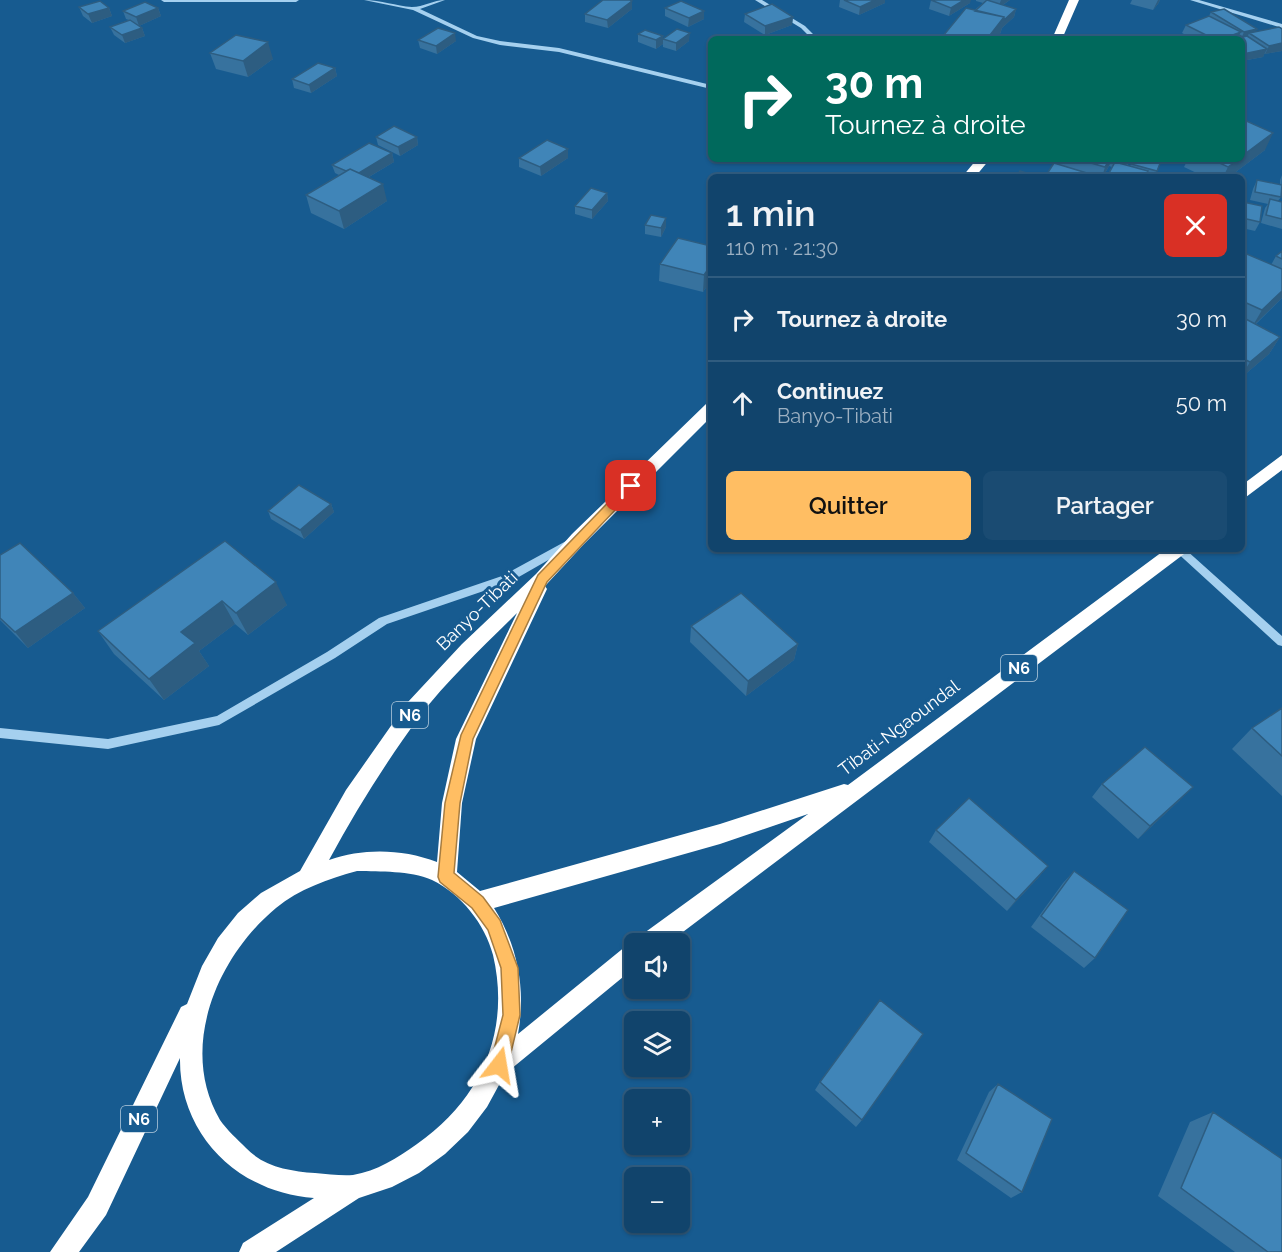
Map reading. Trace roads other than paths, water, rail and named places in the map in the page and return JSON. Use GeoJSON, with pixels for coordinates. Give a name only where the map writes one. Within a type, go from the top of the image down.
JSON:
{"type":"FeatureCollection","features":[{"type":"Feature","properties":{"kind":"highway"},"geometry":{"type":"LineString","coordinates":[[1058,36],[1074,0]]}},
{"type":"Feature","properties":{"kind":"highway"},"geometry":{"type":"LineString","coordinates":[[971,174],[981,162]]}},
{"type":"Feature","properties":{"kind":"highway","name":"Banyo-Tibati"},"geometry":{"type":"LineString","coordinates":[[309,875],[352,796],[414,709],[468,649],[542,579],[578,539],[708,411]]}},
{"type":"Feature","properties":{"kind":"highway"},"geometry":{"type":"LineString","coordinates":[[1245,492],[1282,460]]}},
{"type":"Feature","properties":{"kind":"highway","name":"Tibati-Ngaoundal"},"geometry":{"type":"LineString","coordinates":[[663,933],[1174,552]]}},
{"type":"Feature","properties":{"kind":"highway"},"geometry":{"type":"LineString","coordinates":[[446,877],[452,803],[466,739],[542,579]]}},
{"type":"Feature","properties":{"kind":"highway"},"geometry":{"type":"LineString","coordinates":[[477,902],[720,834],[860,788]]}},
{"type":"Feature","properties":{"kind":"highway","name":"N6"},"geometry":{"type":"LineString","coordinates":[[63,1252],[97,1206],[205,981],[231,937],[267,900],[309,875],[357,861],[403,862],[446,877],[477,902],[494,926],[510,968],[511,1015],[499,1065],[473,1110],[437,1147],[392,1175],[353,1188],[252,1252]]}},
{"type":"Feature","properties":{"kind":"highway","name":"N6"},"geometry":{"type":"LineString","coordinates":[[499,1065],[624,962]]}},
{"type":"Feature","properties":{"kind":"highway","name":"N6"},"geometry":{"type":"LineString","coordinates":[[205,981],[192,1031],[193,1082],[211,1128],[244,1164],[290,1185],[353,1188]]}},
{"type":"Feature","properties":{"kind":"street"},"geometry":{"type":"LineString","coordinates":[[164,0],[296,0]]}},
{"type":"Feature","properties":{"kind":"street"},"geometry":{"type":"LineString","coordinates":[[368,0],[415,9],[475,37],[500,43],[559,50],[708,86]]}},
{"type":"Feature","properties":{"kind":"street"},"geometry":{"type":"LineString","coordinates":[[415,9],[442,0]]}},
{"type":"Feature","properties":{"kind":"street"},"geometry":{"type":"LineString","coordinates":[[758,0],[804,27],[812,36]]}},
{"type":"Feature","properties":{"kind":"street"},"geometry":{"type":"LineString","coordinates":[[1193,0],[1282,26]]}},
{"type":"Feature","properties":{"kind":"street"},"geometry":{"type":"LineString","coordinates":[[0,733],[108,744],[219,720],[331,656],[383,621],[506,579],[578,539]]}},
{"type":"Feature","properties":{"kind":"street"},"geometry":{"type":"LineString","coordinates":[[1181,552],[1282,642]]}}]}
